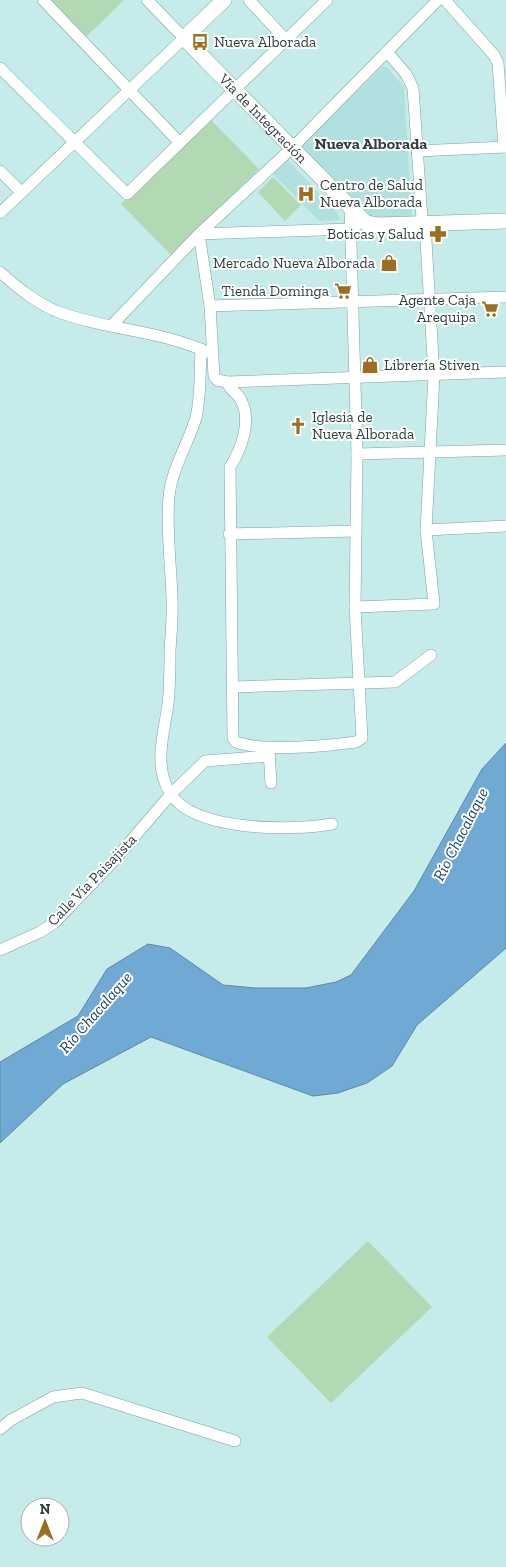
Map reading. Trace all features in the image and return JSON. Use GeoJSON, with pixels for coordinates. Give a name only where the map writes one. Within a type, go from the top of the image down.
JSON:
{"type":"FeatureCollection","features":[{"type":"Feature","properties":{"kind":"main road"},"geometry":{"type":"LineString","coordinates":[[184,38],[224,0]]}},
{"type":"Feature","properties":{"kind":"main road","name":"Vía de Integración"},"geometry":{"type":"LineString","coordinates":[[184,38],[366,223]]}},
{"type":"Feature","properties":{"kind":"main road"},"geometry":{"type":"LineString","coordinates":[[366,223],[378,225],[506,221]]}},
{"type":"Feature","properties":{"kind":"street"},"geometry":{"type":"LineString","coordinates":[[43,0],[180,143]]}},
{"type":"Feature","properties":{"kind":"street"},"geometry":{"type":"LineString","coordinates":[[0,213],[184,38],[147,0]]}},
{"type":"Feature","properties":{"kind":"street"},"geometry":{"type":"LineString","coordinates":[[249,0],[286,40]]}},
{"type":"Feature","properties":{"kind":"street"},"geometry":{"type":"LineString","coordinates":[[0,68],[127,194],[327,0]]}},
{"type":"Feature","properties":{"kind":"street"},"geometry":{"type":"LineString","coordinates":[[112,326],[199,234],[292,148],[438,0]]}},
{"type":"Feature","properties":{"kind":"street"},"geometry":{"type":"LineString","coordinates":[[417,151],[505,147],[498,63],[494,55],[445,0]]}},
{"type":"Feature","properties":{"kind":"street"},"geometry":{"type":"LineString","coordinates":[[355,607],[434,604],[426,530],[434,375],[425,224],[422,219],[413,88],[406,74],[387,52]]}},
{"type":"Feature","properties":{"kind":"street"},"geometry":{"type":"LineString","coordinates":[[0,171],[21,192]]}},
{"type":"Feature","properties":{"kind":"street"},"geometry":{"type":"LineString","coordinates":[[227,382],[229,389],[241,399],[244,417],[243,441],[230,467],[229,534],[233,608],[232,730],[236,742],[269,751],[356,742],[362,738],[355,607],[357,454],[350,207]]}},
{"type":"Feature","properties":{"kind":"street"},"geometry":{"type":"LineString","coordinates":[[199,234],[350,229],[366,223]]}},
{"type":"Feature","properties":{"kind":"street"},"geometry":{"type":"LineString","coordinates":[[199,234],[210,306],[214,376],[217,380],[227,382],[356,379],[504,372]]}},
{"type":"Feature","properties":{"kind":"street"},"geometry":{"type":"LineString","coordinates":[[0,272],[25,293],[57,311],[200,349],[213,355]]}},
{"type":"Feature","properties":{"kind":"street"},"geometry":{"type":"LineString","coordinates":[[210,306],[506,297]]}},
{"type":"Feature","properties":{"kind":"street"},"geometry":{"type":"LineString","coordinates":[[200,349],[200,385],[196,418],[179,461],[169,494],[172,601],[168,702],[160,761],[171,794],[189,811],[237,824],[276,828],[313,828],[332,824]]}},
{"type":"Feature","properties":{"kind":"street"},"geometry":{"type":"LineString","coordinates":[[357,454],[506,450]]}},
{"type":"Feature","properties":{"kind":"street"},"geometry":{"type":"LineString","coordinates":[[426,530],[506,526]]}},
{"type":"Feature","properties":{"kind":"street"},"geometry":{"type":"LineString","coordinates":[[229,534],[355,531]]}},
{"type":"Feature","properties":{"kind":"street"},"geometry":{"type":"LineString","coordinates":[[233,687],[395,682],[431,656]]}},
{"type":"Feature","properties":{"kind":"street"},"geometry":{"type":"LineString","coordinates":[[269,751],[271,783]]}},
{"type":"Feature","properties":{"kind":"street","name":"Calle Vía Paisajista"},"geometry":{"type":"LineString","coordinates":[[0,950],[40,932],[54,923],[111,864],[171,794],[205,760],[269,751]]}},
{"type":"Feature","properties":{"kind":"street"},"geometry":{"type":"LineString","coordinates":[[0,1429],[10,1420],[53,1397],[82,1393],[234,1441]]}},
{"type":"Feature","properties":{"kind":"shaded area"},"geometry":{"type":"Polygon","coordinates":[[[383,66],[388,68],[404,87],[412,219],[372,219],[300,147],[383,66]]]}},
{"type":"Feature","properties":{"kind":"shaded area","name":"Centro de Salud Nueva Alborada"},"geometry":{"type":"Polygon","coordinates":[[[288,160],[338,214],[340,220],[319,221],[273,174],[288,160]]]}},
{"type":"Feature","properties":{"kind":"green space"},"geometry":{"type":"Polygon","coordinates":[[[51,0],[124,0],[86,37],[51,0]]]}},
{"type":"Feature","properties":{"kind":"green space"},"geometry":{"type":"Polygon","coordinates":[[[209,118],[259,169],[171,255],[121,204],[209,118]]]}},
{"type":"Feature","properties":{"kind":"green space"},"geometry":{"type":"Polygon","coordinates":[[[273,177],[301,205],[285,221],[258,192],[273,177]]]}},
{"type":"Feature","properties":{"kind":"green space"},"geometry":{"type":"Polygon","coordinates":[[[368,1241],[432,1307],[331,1403],[267,1337],[368,1241]]]}},
{"type":"Feature","properties":{"kind":"water","name":"Río Chacalaque"},"geometry":{"type":"Polygon","coordinates":[[[506,743],[506,948],[417,1025],[392,1066],[367,1083],[338,1093],[313,1096],[151,1037],[63,1084],[0,1143],[0,1062],[78,1016],[107,969],[148,944],[170,948],[223,985],[255,988],[306,988],[336,982],[351,975],[414,891],[482,769],[506,743]]]}},
{"type":"Feature","properties":{"kind":"place","name":"Nueva Alborada"},"geometry":{"type":"Point","coordinates":[200,42]}},
{"type":"Feature","properties":{"kind":"place","name":"Centro de Salud Nueva Alborada"},"geometry":{"type":"Point","coordinates":[306,194]}},
{"type":"Feature","properties":{"kind":"place","name":"Boticas y Salud"},"geometry":{"type":"Point","coordinates":[438,234]}},
{"type":"Feature","properties":{"kind":"place","name":"Mercado Nueva Alborada"},"geometry":{"type":"Point","coordinates":[389,263]}},
{"type":"Feature","properties":{"kind":"place","name":"Tienda Dominga"},"geometry":{"type":"Point","coordinates":[343,291]}},
{"type":"Feature","properties":{"kind":"place","name":"Agente Caja Arequipa"},"geometry":{"type":"Point","coordinates":[490,309]}},
{"type":"Feature","properties":{"kind":"place","name":"Librería Stiven"},"geometry":{"type":"Point","coordinates":[370,365]}},
{"type":"Feature","properties":{"kind":"place","name":"Iglesia de Nueva Alborada"},"geometry":{"type":"Point","coordinates":[298,426]}},
{"type":"Feature","properties":{"kind":"district","name":"Nueva Alborada"},"geometry":{"type":"Point","coordinates":[371,143]}}]}
